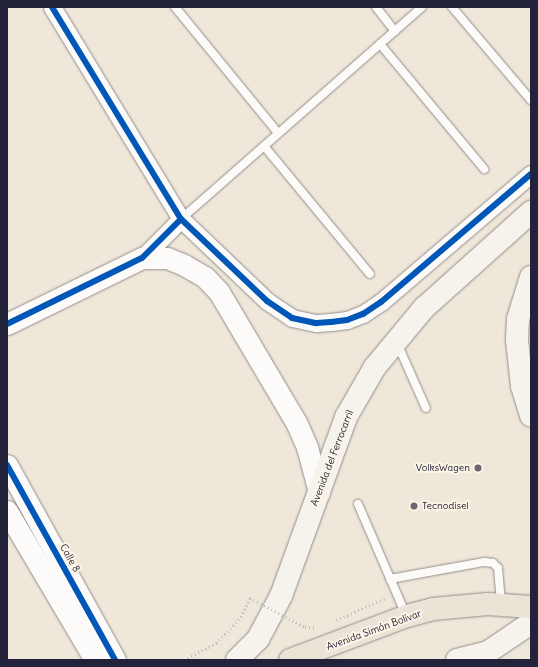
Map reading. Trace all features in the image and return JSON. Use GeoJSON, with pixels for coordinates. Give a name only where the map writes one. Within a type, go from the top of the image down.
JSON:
{"type":"FeatureCollection","features":[{"type":"Feature","properties":{"kind":"main road","name":"Avenida del Ferrocarril"},"geometry":{"type":"LineString","coordinates":[[237,660],[258,639],[271,615],[319,492],[346,417],[375,367],[395,340],[424,308],[531,212]]}},
{"type":"Feature","properties":{"kind":"main road"},"geometry":{"type":"LineString","coordinates":[[531,277],[518,319],[517,340],[522,386],[531,416]]}},
{"type":"Feature","properties":{"kind":"main road","name":"Avenida Simón Bolívar"},"geometry":{"type":"LineString","coordinates":[[290,660],[406,616],[457,605],[501,604],[529,612]]}},
{"type":"Feature","properties":{"kind":"main road"},"geometry":{"type":"LineString","coordinates":[[457,660],[488,652],[529,612]]}},
{"type":"Feature","properties":{"kind":"street"},"geometry":{"type":"LineString","coordinates":[[52,7],[181,219],[280,311],[302,320],[331,322],[347,320],[363,314],[381,302],[531,174]]}},
{"type":"Feature","properties":{"kind":"street"},"geometry":{"type":"LineString","coordinates":[[7,324],[142,258],[181,219]]}},
{"type":"Feature","properties":{"kind":"street"},"geometry":{"type":"LineString","coordinates":[[142,258],[167,258],[184,265],[205,277],[219,292],[296,422],[307,447],[319,492]]}},
{"type":"Feature","properties":{"kind":"street","name":"Calle 8"},"geometry":{"type":"LineString","coordinates":[[7,465],[115,660]]}},
{"type":"Feature","properties":{"kind":"street"},"geometry":{"type":"LineString","coordinates":[[7,510],[95,660]]}},
{"type":"Feature","properties":{"kind":"lane"},"geometry":{"type":"LineString","coordinates":[[175,7],[278,133]]}},
{"type":"Feature","properties":{"kind":"lane"},"geometry":{"type":"LineString","coordinates":[[376,7],[395,31]]}},
{"type":"Feature","properties":{"kind":"lane"},"geometry":{"type":"LineString","coordinates":[[181,219],[422,7]]}},
{"type":"Feature","properties":{"kind":"lane"},"geometry":{"type":"LineString","coordinates":[[452,7],[531,100]]}},
{"type":"Feature","properties":{"kind":"lane"},"geometry":{"type":"LineString","coordinates":[[380,44],[484,169]]}},
{"type":"Feature","properties":{"kind":"lane"},"geometry":{"type":"LineString","coordinates":[[264,146],[370,274]]}},
{"type":"Feature","properties":{"kind":"lane"},"geometry":{"type":"LineString","coordinates":[[395,340],[426,408]]}},
{"type":"Feature","properties":{"kind":"lane"},"geometry":{"type":"LineString","coordinates":[[358,504],[406,616]]}},
{"type":"Feature","properties":{"kind":"lane"},"geometry":{"type":"LineString","coordinates":[[390,578],[484,562],[493,563],[498,568],[501,604]]}},
{"type":"Feature","properties":{"kind":"path"},"geometry":{"type":"LineString","coordinates":[[333,621],[397,594]]}},
{"type":"Feature","properties":{"kind":"path"},"geometry":{"type":"LineString","coordinates":[[184,660],[216,643],[241,617],[250,598],[305,627],[321,626]]}},
{"type":"Feature","properties":{"kind":"cycle path"},"geometry":{"type":"LineString","coordinates":[[52,7],[181,219],[267,301],[292,318],[316,323],[347,320],[363,314],[381,302],[531,174]]}},
{"type":"Feature","properties":{"kind":"cycle path"},"geometry":{"type":"LineString","coordinates":[[7,324],[142,258],[181,219]]}},
{"type":"Feature","properties":{"kind":"cycle path"},"geometry":{"type":"LineString","coordinates":[[7,465],[115,660]]}},
{"type":"Feature","properties":{"kind":"place","name":"VolksWagen"},"geometry":{"type":"Point","coordinates":[478,468]}},
{"type":"Feature","properties":{"kind":"place","name":"Tecnodisel"},"geometry":{"type":"Point","coordinates":[414,506]}}]}
